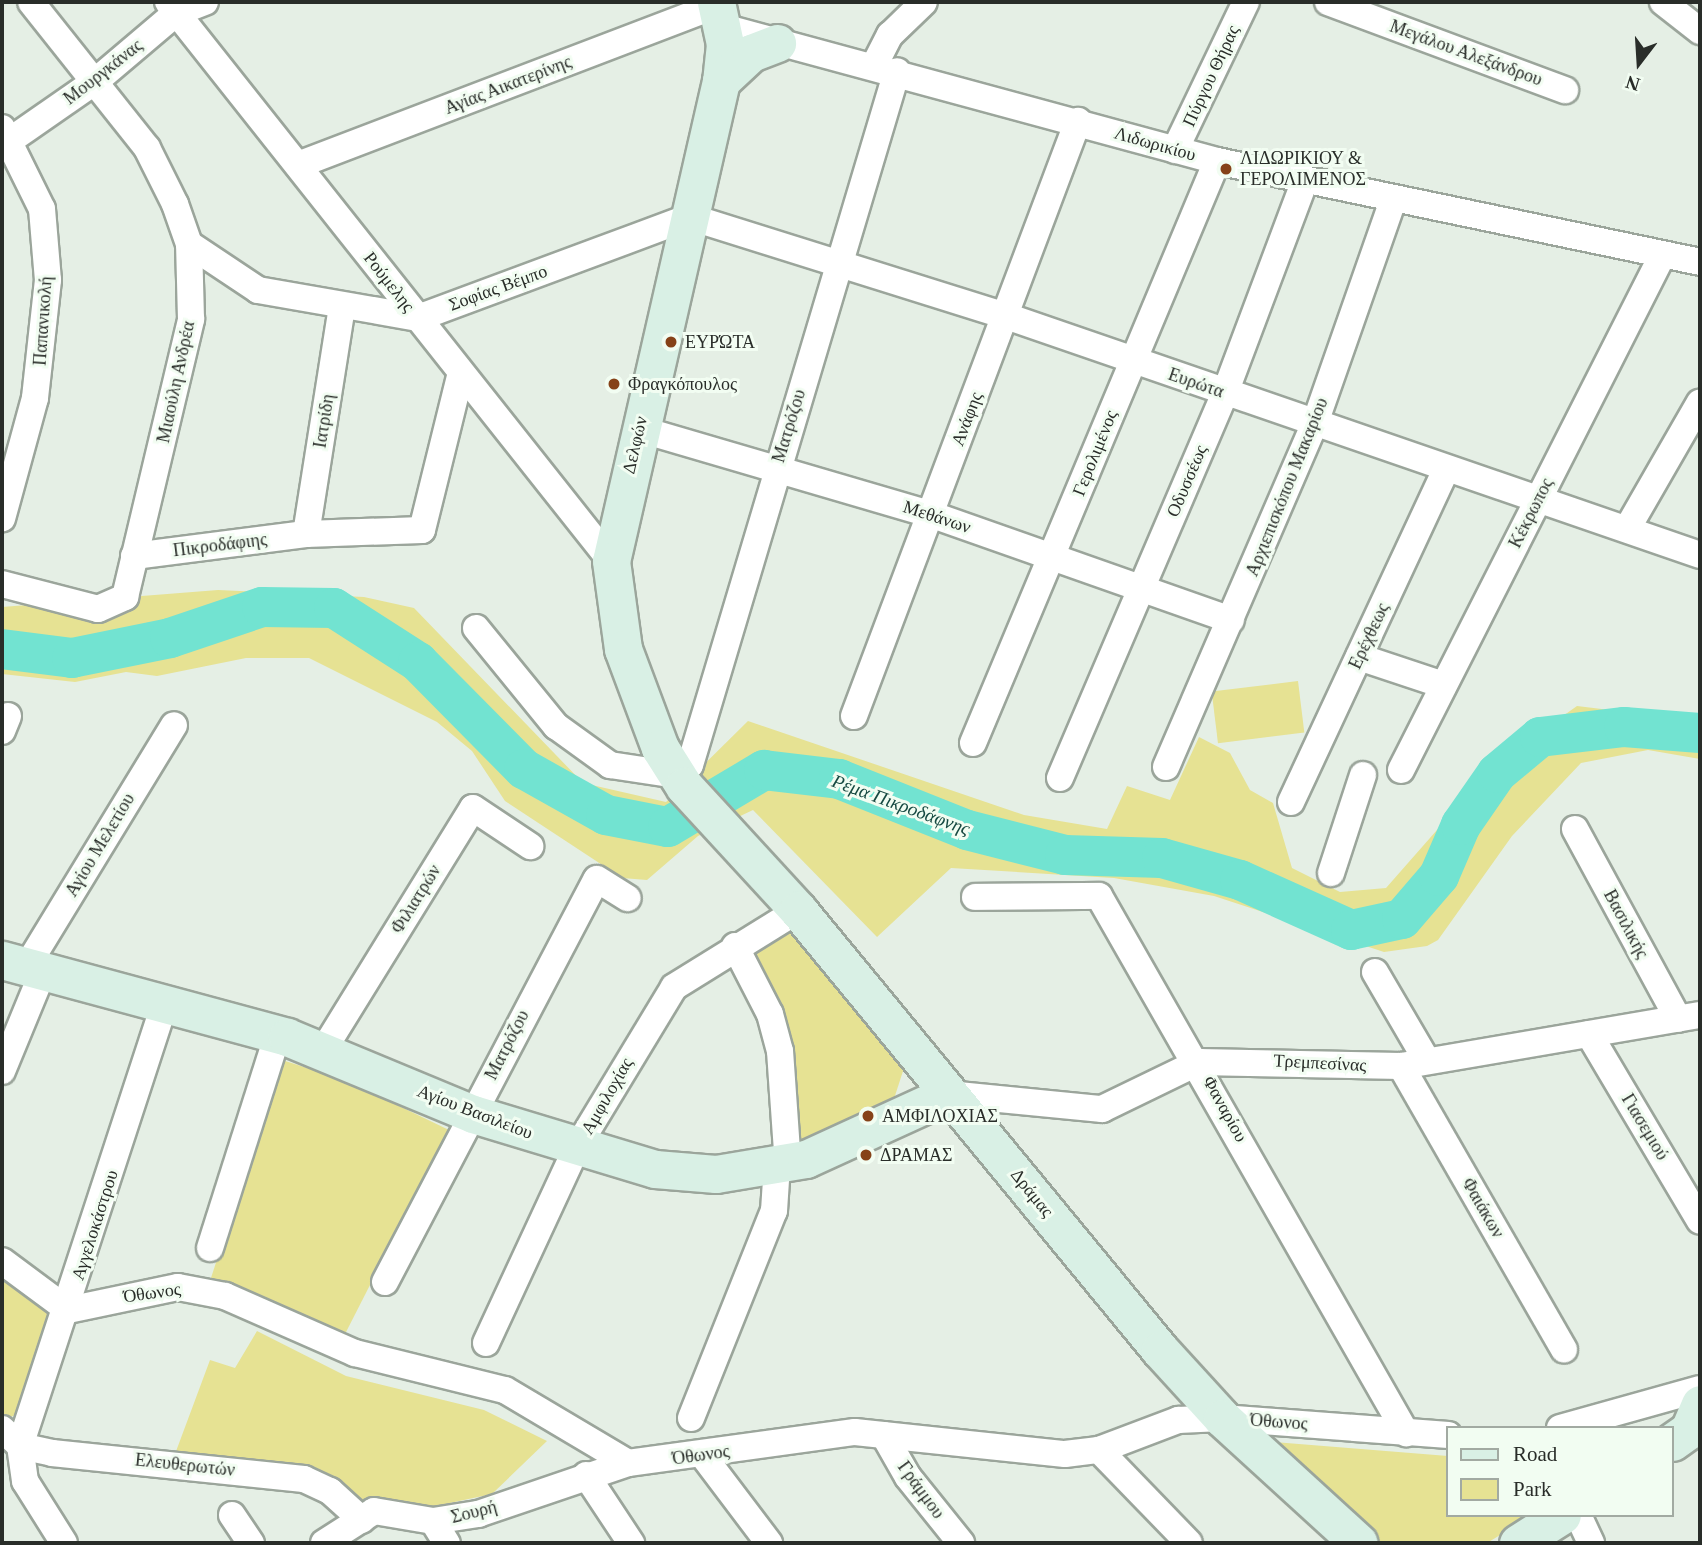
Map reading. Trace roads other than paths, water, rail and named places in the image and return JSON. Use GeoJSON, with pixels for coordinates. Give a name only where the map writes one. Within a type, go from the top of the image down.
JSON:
{"type":"FeatureCollection","features":[{"type":"Feature","properties":{"kind":"street","name":"Μιαούλη Ανδρέα"},"geometry":{"type":"LineString","coordinates":[[2,584],[98,609],[125,597],[191,319],[189,244],[147,149],[97,80],[32,2]]}},
{"type":"Feature","properties":{"kind":"street","name":"Μουργκάνας"},"geometry":{"type":"LineString","coordinates":[[5,138],[97,80],[172,7],[205,2]]}},
{"type":"Feature","properties":{"kind":"street","name":"Ματρόζου"},"geometry":{"type":"LineString","coordinates":[[680,781],[700,745],[777,466],[839,262],[886,67],[890,35],[924,2]]}},
{"type":"Feature","properties":{"kind":"street","name":"Πύργου Θήρας"},"geometry":{"type":"LineString","coordinates":[[1175,150],[1246,2]]}},
{"type":"Feature","properties":{"kind":"street","name":"Μεγάλου Αλεξάνδρου"},"geometry":{"type":"LineString","coordinates":[[1328,2],[1565,90]]}},
{"type":"Feature","properties":{"kind":"street"},"geometry":{"type":"LineString","coordinates":[[1662,2],[1696,19]]}},
{"type":"Feature","properties":{"kind":"street","name":"Ρούμελης"},"geometry":{"type":"LineString","coordinates":[[172,7],[418,318],[460,376],[611,561]]}},
{"type":"Feature","properties":{"kind":"street","name":"Λιδωρικίου"},"geometry":{"type":"LineString","coordinates":[[719,11],[777,43],[886,67],[1217,161],[1393,200],[1687,255]]}},
{"type":"Feature","properties":{"kind":"street","name":"Αγίας Αικατερίνης"},"geometry":{"type":"LineString","coordinates":[[298,165],[719,11]]}},
{"type":"Feature","properties":{"kind":"street","name":"Δελφών"},"geometry":{"type":"LineString","coordinates":[[719,11],[720,82],[611,561],[623,649],[680,781],[719,828]]}},
{"type":"Feature","properties":{"kind":"street"},"geometry":{"type":"LineString","coordinates":[[720,82],[751,53],[777,43]]}},
{"type":"Feature","properties":{"kind":"street","name":"Ανάφης"},"geometry":{"type":"LineString","coordinates":[[854,716],[1078,121]]}},
{"type":"Feature","properties":{"kind":"street","name":"Παπανικολή"},"geometry":{"type":"LineString","coordinates":[[2,519],[35,398],[48,280],[43,209],[5,138]]}},
{"type":"Feature","properties":{"kind":"street","name":"Γερολιμένος"},"geometry":{"type":"LineString","coordinates":[[973,743],[1217,161]]}},
{"type":"Feature","properties":{"kind":"street","name":"Οδυσσέως"},"geometry":{"type":"LineString","coordinates":[[1060,778],[1225,393],[1305,180]]}},
{"type":"Feature","properties":{"kind":"street","name":"Αρχιεπισκόπου Μακαρίου"},"geometry":{"type":"LineString","coordinates":[[1166,767],[1315,423],[1393,200]]}},
{"type":"Feature","properties":{"kind":"street","name":"Ευρώτα"},"geometry":{"type":"LineString","coordinates":[[690,217],[1006,316],[1445,471],[1700,555]]}},
{"type":"Feature","properties":{"kind":"street","name":"Σοφίας Βέμπο"},"geometry":{"type":"LineString","coordinates":[[189,244],[244,284],[342,307],[418,318],[690,217]]}},
{"type":"Feature","properties":{"kind":"street","name":"Κέκρωπος"},"geometry":{"type":"LineString","coordinates":[[1401,770],[1538,500],[1687,255]]}},
{"type":"Feature","properties":{"kind":"street","name":"Ιατρίδη"},"geometry":{"type":"LineString","coordinates":[[306,534],[342,307]]}},
{"type":"Feature","properties":{"kind":"street","name":"Πικροδάφιης"},"geometry":{"type":"LineString","coordinates":[[134,556],[306,534],[425,527],[460,376]]}},
{"type":"Feature","properties":{"kind":"street"},"geometry":{"type":"LineString","coordinates":[[1627,529],[1700,402]]}},
{"type":"Feature","properties":{"kind":"street","name":"Μεθάνων"},"geometry":{"type":"LineString","coordinates":[[639,429],[777,466],[930,514],[1231,620]]}},
{"type":"Feature","properties":{"kind":"street","name":"Ερέχθεως"},"geometry":{"type":"LineString","coordinates":[[1291,802],[1445,471]]}},
{"type":"Feature","properties":{"kind":"street"},"geometry":{"type":"LineString","coordinates":[[475,628],[556,726],[580,745],[610,765],[680,781]]}},
{"type":"Feature","properties":{"kind":"street"},"geometry":{"type":"LineString","coordinates":[[1359,657],[1443,685]]}},
{"type":"Feature","properties":{"kind":"street","name":"Αγίου Μελετίου"},"geometry":{"type":"LineString","coordinates":[[2,1071],[24,965],[174,724]]}},
{"type":"Feature","properties":{"kind":"street"},"geometry":{"type":"LineString","coordinates":[[1331,873],[1363,775]]}},
{"type":"Feature","properties":{"kind":"street","name":"Φιλιατρών"},"geometry":{"type":"LineString","coordinates":[[324,1049],[473,808],[530,846]]}},
{"type":"Feature","properties":{"kind":"street","name":"Δράμας"},"geometry":{"type":"LineString","coordinates":[[719,828],[798,910],[948,1094],[1222,1418],[1359,1543]]}},
{"type":"Feature","properties":{"kind":"street","name":"Βασιλικής"},"geometry":{"type":"LineString","coordinates":[[1575,829],[1694,1016]]}},
{"type":"Feature","properties":{"kind":"street","name":"Ματρόζου"},"geometry":{"type":"LineString","coordinates":[[385,1282],[597,879],[628,898]]}},
{"type":"Feature","properties":{"kind":"street","name":"Φαναρίου"},"geometry":{"type":"LineString","coordinates":[[975,897],[1099,896],[1199,1062],[1406,1433]]}},
{"type":"Feature","properties":{"kind":"street","name":"Αμφιλοχίας"},"geometry":{"type":"LineString","coordinates":[[486,1343],[576,1149],[674,987],[736,946],[798,910]]}},
{"type":"Feature","properties":{"kind":"street"},"geometry":{"type":"LineString","coordinates":[[691,1418],[774,1212],[783,1165],[780,1051],[770,1014],[736,946]]}},
{"type":"Feature","properties":{"kind":"street","name":"Αγίου Βασιλείου"},"geometry":{"type":"LineString","coordinates":[[24,965],[165,1002],[324,1049],[472,1114],[576,1149],[695,1174],[783,1165],[855,1142],[948,1094]]}},
{"type":"Feature","properties":{"kind":"street"},"geometry":{"type":"LineString","coordinates":[[1375,972],[1427,1061]]}},
{"type":"Feature","properties":{"kind":"street","name":"Αγγελοκάστρου"},"geometry":{"type":"LineString","coordinates":[[11,1438],[68,1310],[165,1002]]}},
{"type":"Feature","properties":{"kind":"street","name":"Τρεμπεσίνας"},"geometry":{"type":"LineString","coordinates":[[948,1094],[1102,1109],[1199,1062],[1401,1066],[1694,1016]]}},
{"type":"Feature","properties":{"kind":"street"},"geometry":{"type":"LineString","coordinates":[[209,1248],[278,1034]]}},
{"type":"Feature","properties":{"kind":"street","name":"Γιασεμιού"},"geometry":{"type":"LineString","coordinates":[[1589,1034],[1700,1221]]}},
{"type":"Feature","properties":{"kind":"street","name":"Φαιάκων"},"geometry":{"type":"LineString","coordinates":[[1401,1066],[1564,1350]]}},
{"type":"Feature","properties":{"kind":"street"},"geometry":{"type":"LineString","coordinates":[[2,1261],[68,1310]]}},
{"type":"Feature","properties":{"kind":"street","name":"Όθωνος"},"geometry":{"type":"LineString","coordinates":[[68,1310],[178,1287],[225,1296],[355,1353],[505,1390],[628,1463],[704,1457],[797,1437],[884,1435],[1053,1453],[1098,1450],[1178,1420],[1222,1418],[1446,1434]]}},
{"type":"Feature","properties":{"kind":"street"},"geometry":{"type":"LineString","coordinates":[[1567,1426],[1700,1389]]}},
{"type":"Feature","properties":{"kind":"street"},"geometry":{"type":"LineString","coordinates":[[1674,1440],[1689,1430],[1700,1404]]}},
{"type":"Feature","properties":{"kind":"street","name":"Γράμμου"},"geometry":{"type":"LineString","coordinates":[[884,1435],[908,1478],[961,1543]]}},
{"type":"Feature","properties":{"kind":"street"},"geometry":{"type":"LineString","coordinates":[[11,1438],[25,1481],[64,1543]]}},
{"type":"Feature","properties":{"kind":"street","name":"Ελευθερωτών"},"geometry":{"type":"LineString","coordinates":[[11,1438],[304,1479],[330,1491],[362,1520]]}},
{"type":"Feature","properties":{"kind":"street"},"geometry":{"type":"LineString","coordinates":[[1098,1450],[1189,1543]]}},
{"type":"Feature","properties":{"kind":"street"},"geometry":{"type":"LineString","coordinates":[[704,1457],[769,1543]]}},
{"type":"Feature","properties":{"kind":"street","name":"Σουρή"},"geometry":{"type":"LineString","coordinates":[[324,1543],[362,1520],[391,1511],[440,1532],[478,1514],[586,1475],[628,1463]]}},
{"type":"Feature","properties":{"kind":"street"},"geometry":{"type":"LineString","coordinates":[[586,1475],[631,1543]]}},
{"type":"Feature","properties":{"kind":"street"},"geometry":{"type":"LineString","coordinates":[[232,1515],[251,1543]]}},
{"type":"Feature","properties":{"kind":"street"},"geometry":{"type":"LineString","coordinates":[[1518,1543],[1559,1517]]}},
{"type":"Feature","properties":{"kind":"street"},"geometry":{"type":"LineString","coordinates":[[1579,1517],[1591,1543]]}},
{"type":"Feature","properties":{"kind":"waterway","name":"Ρέμα Πικροδάφνης"},"geometry":{"type":"LineString","coordinates":[[2,649],[72,658],[170,638],[262,607],[334,608],[418,662],[524,769],[606,815],[668,827],[764,770],[839,779],[967,830],[1065,855],[1162,858],[1240,880],[1351,930],[1402,919],[1439,876],[1461,825],[1497,773],[1540,737],[1624,727],[1700,733]]}},
{"type":"Feature","properties":{"kind":"place","name":"ΛΙΔΩΡΙΚΙΟΥ & ΓΕΡΟΛΙΜΕΝΟΣ"},"geometry":{"type":"Point","coordinates":[1226,169]}},
{"type":"Feature","properties":{"kind":"place","name":"ΕΥΡΏΤΑ"},"geometry":{"type":"Point","coordinates":[671,342]}},
{"type":"Feature","properties":{"kind":"place","name":"Φραγκόπουλος"},"geometry":{"type":"Point","coordinates":[614,384]}},
{"type":"Feature","properties":{"kind":"place","name":"ΑΜΦΙΛΟΧΙΑΣ"},"geometry":{"type":"Point","coordinates":[868,1116]}},
{"type":"Feature","properties":{"kind":"place","name":"ΔΡΑΜΑΣ"},"geometry":{"type":"Point","coordinates":[866,1155]}}]}
